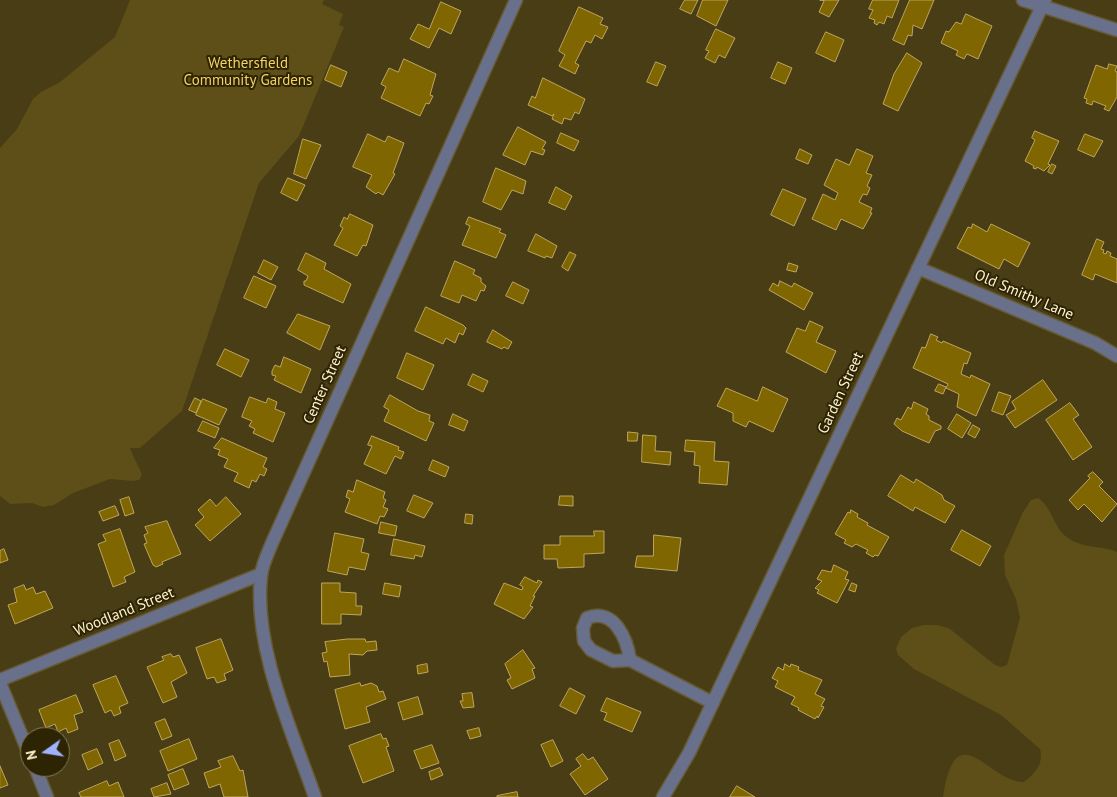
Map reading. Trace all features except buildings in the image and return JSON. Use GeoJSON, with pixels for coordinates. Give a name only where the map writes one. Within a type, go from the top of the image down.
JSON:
{"type":"FeatureCollection","features":[{"type":"Feature","properties":{"kind":"street","name":"Center Street"},"geometry":{"type":"LineString","coordinates":[[315,797],[271,668],[263,636],[260,604],[261,574],[276,534],[516,0]]}},
{"type":"Feature","properties":{"kind":"street"},"geometry":{"type":"LineString","coordinates":[[1023,0],[1043,3],[1117,30]]}},
{"type":"Feature","properties":{"kind":"street","name":"Garden Street"},"geometry":{"type":"LineString","coordinates":[[663,797],[689,754],[1043,3]]}},
{"type":"Feature","properties":{"kind":"street","name":"Old Smithy Lane"},"geometry":{"type":"LineString","coordinates":[[918,268],[1095,343],[1117,356]]}},
{"type":"Feature","properties":{"kind":"street","name":"Woodland Street"},"geometry":{"type":"LineString","coordinates":[[0,681],[261,574]]}},
{"type":"Feature","properties":{"kind":"street"},"geometry":{"type":"LineString","coordinates":[[630,660],[713,703]]}},
{"type":"Feature","properties":{"kind":"street"},"geometry":{"type":"LineString","coordinates":[[0,681],[20,731]]}},
{"type":"Feature","properties":{"kind":"street"},"geometry":{"type":"LineString","coordinates":[[39,777],[47,797]]}},
{"type":"Feature","properties":{"kind":"green space","name":"Wethersfield Community Gardens"},"geometry":{"type":"Polygon","coordinates":[[[130,0],[324,0],[322,4],[343,14],[339,25],[344,27],[299,136],[259,183],[182,411],[140,448],[130,448],[142,475],[139,480],[110,479],[73,493],[54,505],[43,507],[32,503],[10,504],[0,496],[0,148],[17,129],[33,99],[41,92],[60,82],[115,37],[130,0]]]}},
{"type":"Feature","properties":{"kind":"green space"},"geometry":{"type":"Polygon","coordinates":[[[1038,498],[1047,507],[1059,529],[1068,538],[1080,544],[1117,552],[1117,797],[943,797],[949,772],[956,759],[965,755],[975,758],[998,773],[1024,782],[1040,764],[1040,749],[1001,715],[914,669],[898,655],[896,649],[901,637],[912,628],[924,625],[938,625],[950,629],[995,665],[1001,667],[1007,665],[1020,618],[1016,599],[1005,575],[1004,555],[1023,512],[1031,500],[1038,498]]]}}]}
